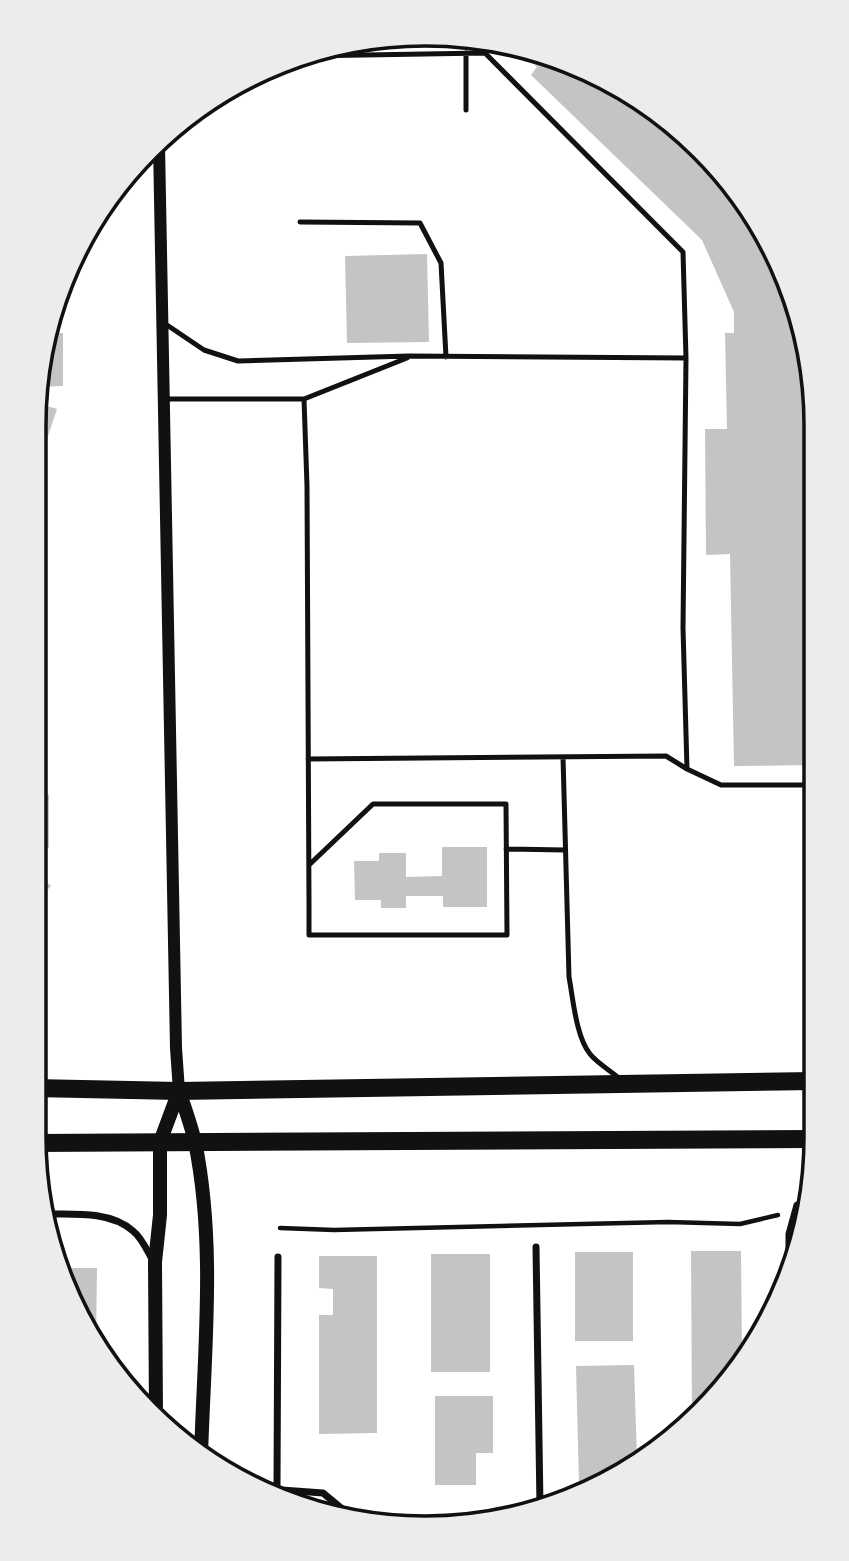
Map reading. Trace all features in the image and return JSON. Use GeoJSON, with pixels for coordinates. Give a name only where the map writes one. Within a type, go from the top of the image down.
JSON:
{"type":"FeatureCollection","features":[{"type":"Feature","properties":{"kind":"main road"},"geometry":{"type":"LineString","coordinates":[[45,1088],[179,1091],[804,1081]]}},
{"type":"Feature","properties":{"kind":"main road"},"geometry":{"type":"LineString","coordinates":[[179,1091],[195,1140],[204,1198],[207,1269],[201,1443]]}},
{"type":"Feature","properties":{"kind":"main road"},"geometry":{"type":"LineString","coordinates":[[156,1403],[155,1262],[160,1215],[160,1142],[179,1091]]}},
{"type":"Feature","properties":{"kind":"main road"},"geometry":{"type":"LineString","coordinates":[[45,1143],[195,1140],[804,1139]]}},
{"type":"Feature","properties":{"kind":"street"},"geometry":{"type":"LineString","coordinates":[[159,155],[179,1091]]}},
{"type":"Feature","properties":{"kind":"street"},"geometry":{"type":"LineString","coordinates":[[789,1241],[797,1207]]}},
{"type":"Feature","properties":{"kind":"street"},"geometry":{"type":"LineString","coordinates":[[54,1214],[109,1219],[134,1231],[155,1262]]}},
{"type":"Feature","properties":{"kind":"street"},"geometry":{"type":"LineString","coordinates":[[536,1247],[540,1497]]}},
{"type":"Feature","properties":{"kind":"street"},"geometry":{"type":"LineString","coordinates":[[277,1486],[278,1257]]}},
{"type":"Feature","properties":{"kind":"street"},"geometry":{"type":"LineString","coordinates":[[288,1490],[323,1493],[338,1505]]}},
{"type":"Feature","properties":{"kind":"lane"},"geometry":{"type":"LineString","coordinates":[[339,55],[485,52],[683,252],[686,358],[683,628],[687,769]]}},
{"type":"Feature","properties":{"kind":"lane"},"geometry":{"type":"LineString","coordinates":[[466,53],[466,110]]}},
{"type":"Feature","properties":{"kind":"lane"},"geometry":{"type":"LineString","coordinates":[[300,222],[420,223],[441,263],[446,357]]}},
{"type":"Feature","properties":{"kind":"lane"},"geometry":{"type":"LineString","coordinates":[[163,322],[204,350],[238,361],[410,356],[686,358]]}},
{"type":"Feature","properties":{"kind":"lane"},"geometry":{"type":"LineString","coordinates":[[164,399],[304,399],[410,356]]}},
{"type":"Feature","properties":{"kind":"lane"},"geometry":{"type":"LineString","coordinates":[[304,399],[309,935],[507,935],[506,804],[373,804],[309,865]]}},
{"type":"Feature","properties":{"kind":"lane"},"geometry":{"type":"LineString","coordinates":[[308,759],[666,756],[721,785],[804,785]]}},
{"type":"Feature","properties":{"kind":"lane"},"geometry":{"type":"LineString","coordinates":[[563,757],[569,977],[584,1043],[590,1054],[626,1084]]}},
{"type":"Feature","properties":{"kind":"lane"},"geometry":{"type":"LineString","coordinates":[[506,849],[565,850]]}},
{"type":"Feature","properties":{"kind":"path"},"geometry":{"type":"LineString","coordinates":[[280,1228],[334,1230],[668,1222],[740,1224],[773,1218],[797,1205]]}},
{"type":"Feature","properties":{"kind":"building"},"geometry":{"type":"Polygon","coordinates":[[[530,60],[570,74],[614,96],[674,140],[709,175],[740,214],[775,279],[791,326],[803,400],[804,765],[734,766],[730,554],[706,555],[705,429],[727,429],[725,333],[734,333],[734,312],[702,240],[531,75],[537,67],[530,60]]]}},
{"type":"Feature","properties":{"kind":"building"},"geometry":{"type":"Polygon","coordinates":[[[427,254],[429,342],[347,343],[345,256],[427,254]]]}},
{"type":"Feature","properties":{"kind":"building"},"geometry":{"type":"Polygon","coordinates":[[[57,333],[63,333],[63,386],[48,387],[57,333]]]}},
{"type":"Feature","properties":{"kind":"building"},"geometry":{"type":"Polygon","coordinates":[[[46,406],[57,409],[45,445],[46,406]]]}},
{"type":"Feature","properties":{"kind":"building"},"geometry":{"type":"Polygon","coordinates":[[[45,660],[47,660],[45,714],[45,660]]]}},
{"type":"Feature","properties":{"kind":"building"},"geometry":{"type":"Polygon","coordinates":[[[45,728],[47,728],[45,781],[45,728]]]}},
{"type":"Feature","properties":{"kind":"building"},"geometry":{"type":"Polygon","coordinates":[[[45,795],[49,795],[49,848],[45,848],[45,795]]]}},
{"type":"Feature","properties":{"kind":"building"},"geometry":{"type":"Polygon","coordinates":[[[442,847],[487,847],[487,907],[443,907],[443,896],[406,896],[406,908],[381,908],[381,900],[355,900],[354,861],[379,861],[379,853],[406,853],[406,877],[442,876],[442,847]]]}},
{"type":"Feature","properties":{"kind":"building"},"geometry":{"type":"Polygon","coordinates":[[[45,880],[51,886],[45,892],[45,880]]]}},
{"type":"Feature","properties":{"kind":"building"},"geometry":{"type":"Polygon","coordinates":[[[691,1251],[741,1251],[742,1344],[692,1404],[691,1251]]]}},
{"type":"Feature","properties":{"kind":"building"},"geometry":{"type":"Polygon","coordinates":[[[575,1252],[633,1252],[633,1341],[575,1341],[575,1252]]]}},
{"type":"Feature","properties":{"kind":"building"},"geometry":{"type":"Polygon","coordinates":[[[431,1254],[490,1254],[490,1372],[431,1372],[431,1254]]]}},
{"type":"Feature","properties":{"kind":"building"},"geometry":{"type":"Polygon","coordinates":[[[319,1256],[377,1256],[377,1433],[319,1434],[319,1315],[333,1315],[333,1289],[319,1288],[319,1256]]]}},
{"type":"Feature","properties":{"kind":"building"},"geometry":{"type":"Polygon","coordinates":[[[69,1268],[97,1268],[96,1326],[69,1268]]]}},
{"type":"Feature","properties":{"kind":"building"},"geometry":{"type":"Polygon","coordinates":[[[634,1365],[637,1451],[579,1483],[576,1366],[634,1365]]]}},
{"type":"Feature","properties":{"kind":"building"},"geometry":{"type":"Polygon","coordinates":[[[435,1396],[493,1396],[493,1453],[476,1453],[476,1485],[435,1485],[435,1396]]]}}]}
